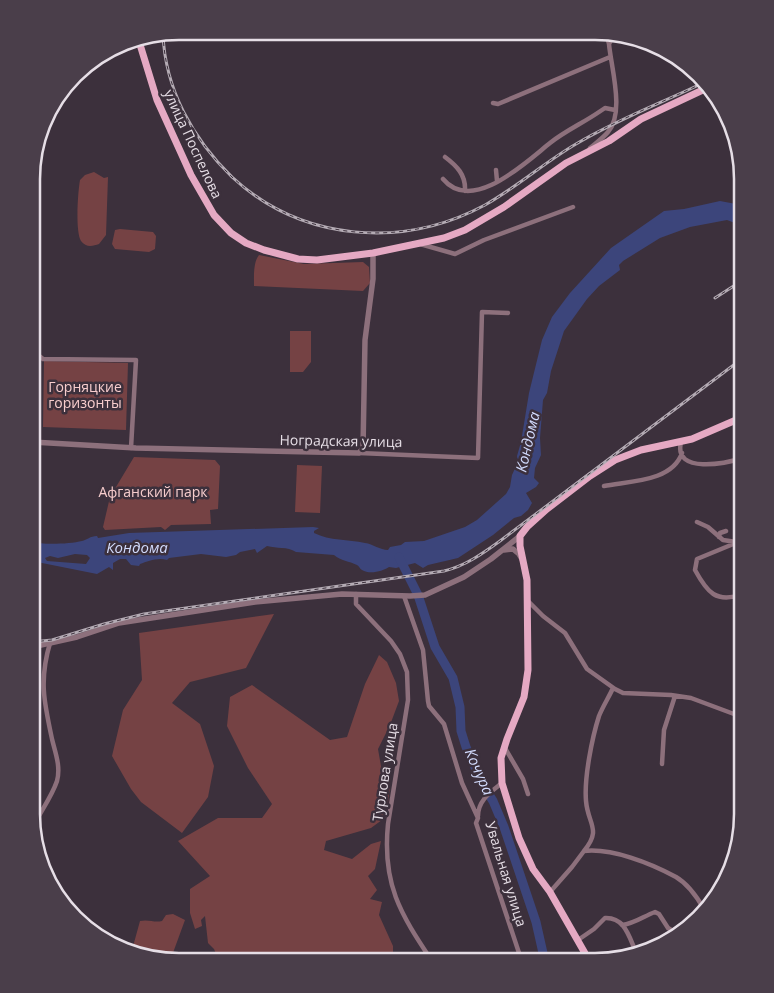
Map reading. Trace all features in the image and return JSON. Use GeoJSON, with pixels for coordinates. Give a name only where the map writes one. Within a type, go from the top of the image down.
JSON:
{"type":"FeatureCollection","features":[{"type":"Feature","properties":{"kind":"main road","name":"улица Поспелова"},"geometry":{"type":"LineString","coordinates":[[140,46],[157,100],[191,175],[214,215],[227,230],[246,243],[298,259],[317,260],[373,253],[444,238],[485,219],[566,163],[609,141],[641,119],[702,90]]}},
{"type":"Feature","properties":{"kind":"main road"},"geometry":{"type":"LineString","coordinates":[[585,953],[550,892],[533,869],[519,838],[502,783],[501,758],[524,697],[528,670],[527,600],[520,536],[527,527],[547,510],[590,476],[615,460],[640,450],[681,442],[734,421]]}},
{"type":"Feature","properties":{"kind":"street"},"geometry":{"type":"LineString","coordinates":[[587,151],[613,125],[616,90],[608,41]]}},
{"type":"Feature","properties":{"kind":"street"},"geometry":{"type":"LineString","coordinates":[[493,103],[498,104],[610,57]]}},
{"type":"Feature","properties":{"kind":"street"},"geometry":{"type":"LineString","coordinates":[[443,179],[448,186],[459,191],[486,188],[518,169],[551,142],[605,108],[615,110]]}},
{"type":"Feature","properties":{"kind":"street"},"geometry":{"type":"LineString","coordinates":[[445,157],[460,171],[466,182],[465,191]]}},
{"type":"Feature","properties":{"kind":"street"},"geometry":{"type":"LineString","coordinates":[[496,170],[497,182]]}},
{"type":"Feature","properties":{"kind":"street"},"geometry":{"type":"LineString","coordinates":[[420,244],[455,254],[484,240],[573,207]]}},
{"type":"Feature","properties":{"kind":"street"},"geometry":{"type":"LineString","coordinates":[[359,453],[363,448],[365,340],[373,280],[373,253]]}},
{"type":"Feature","properties":{"kind":"street","name":"Ноградская улица"},"geometry":{"type":"LineString","coordinates":[[40,442],[131,448],[359,453],[478,458],[482,312],[508,313]]}},
{"type":"Feature","properties":{"kind":"street"},"geometry":{"type":"LineString","coordinates":[[40,357],[43,359],[136,360],[131,448]]}},
{"type":"Feature","properties":{"kind":"street"},"geometry":{"type":"LineString","coordinates":[[681,442],[682,454],[694,464],[712,464],[734,460]]}},
{"type":"Feature","properties":{"kind":"street"},"geometry":{"type":"LineString","coordinates":[[604,486],[663,474],[674,466],[682,454]]}},
{"type":"Feature","properties":{"kind":"street"},"geometry":{"type":"LineString","coordinates":[[697,522],[708,527],[719,537],[734,542]]}},
{"type":"Feature","properties":{"kind":"street"},"geometry":{"type":"LineString","coordinates":[[719,537],[720,534],[726,531]]}},
{"type":"Feature","properties":{"kind":"street"},"geometry":{"type":"LineString","coordinates":[[40,645],[77,637],[119,623],[255,602],[342,594],[425,595],[464,576],[520,536]]}},
{"type":"Feature","properties":{"kind":"street"},"geometry":{"type":"LineString","coordinates":[[734,543],[697,559],[695,570],[702,584],[715,597],[724,599],[734,596]]}},
{"type":"Feature","properties":{"kind":"street"},"geometry":{"type":"LineString","coordinates":[[502,550],[513,549],[524,563]]}},
{"type":"Feature","properties":{"kind":"street","name":"Турлова улица"},"geometry":{"type":"LineString","coordinates":[[356,594],[356,604],[391,641],[400,654],[407,672],[408,700],[388,824],[386,844],[387,866],[398,905],[427,953]]}},
{"type":"Feature","properties":{"kind":"street","name":"Увальная улица"},"geometry":{"type":"LineString","coordinates":[[407,596],[423,650],[428,701],[444,724],[462,783],[478,818],[476,823],[519,953]]}},
{"type":"Feature","properties":{"kind":"street"},"geometry":{"type":"LineString","coordinates":[[527,600],[543,616],[565,633],[587,669],[613,688],[623,693],[691,698],[734,714]]}},
{"type":"Feature","properties":{"kind":"street"},"geometry":{"type":"LineString","coordinates":[[40,814],[57,780],[58,766],[42,681],[44,663],[50,643]]}},
{"type":"Feature","properties":{"kind":"street"},"geometry":{"type":"LineString","coordinates":[[550,892],[592,841],[594,833],[586,807],[591,754],[599,716],[613,688]]}},
{"type":"Feature","properties":{"kind":"street"},"geometry":{"type":"LineString","coordinates":[[662,764],[664,730],[675,696]]}},
{"type":"Feature","properties":{"kind":"street"},"geometry":{"type":"LineString","coordinates":[[504,747],[518,770],[528,794]]}},
{"type":"Feature","properties":{"kind":"street"},"geometry":{"type":"LineString","coordinates":[[478,818],[478,811],[482,800],[502,783]]}},
{"type":"Feature","properties":{"kind":"street"},"geometry":{"type":"LineString","coordinates":[[584,851],[613,852],[676,878],[689,888],[701,903]]}},
{"type":"Feature","properties":{"kind":"street"},"geometry":{"type":"LineString","coordinates":[[622,925],[631,924],[643,916],[655,912],[659,914],[671,930]]}},
{"type":"Feature","properties":{"kind":"street"},"geometry":{"type":"LineString","coordinates":[[578,940],[594,929],[605,918],[612,918],[620,922],[634,947]]}},
{"type":"Feature","properties":{"kind":"green space"},"geometry":{"type":"Polygon","coordinates":[[[94,172],[104,178],[108,177],[106,235],[99,244],[90,246],[85,245],[79,236],[78,201],[80,180],[85,175],[94,172]]]}},
{"type":"Feature","properties":{"kind":"green space"},"geometry":{"type":"Polygon","coordinates":[[[115,230],[153,232],[156,236],[155,249],[149,252],[115,249],[112,244],[115,230]]]}},
{"type":"Feature","properties":{"kind":"green space"},"geometry":{"type":"Polygon","coordinates":[[[259,255],[304,264],[363,262],[369,267],[370,283],[363,291],[254,286],[255,266],[259,255]]]}},
{"type":"Feature","properties":{"kind":"green space"},"geometry":{"type":"Polygon","coordinates":[[[290,331],[311,331],[311,362],[303,372],[290,372],[290,331]]]}},
{"type":"Feature","properties":{"kind":"green space","name":"Горняцкие горизонты"},"geometry":{"type":"Polygon","coordinates":[[[44,361],[128,363],[126,430],[43,427],[44,361]]]}},
{"type":"Feature","properties":{"kind":"green space","name":"Афганский парк"},"geometry":{"type":"Polygon","coordinates":[[[134,457],[215,460],[220,466],[218,509],[210,510],[211,524],[171,525],[165,530],[161,527],[105,530],[103,527],[110,497],[134,457]]]}},
{"type":"Feature","properties":{"kind":"green space"},"geometry":{"type":"Polygon","coordinates":[[[297,465],[322,466],[320,513],[295,512],[297,465]]]}},
{"type":"Feature","properties":{"kind":"green space"},"geometry":{"type":"Polygon","coordinates":[[[274,614],[246,668],[190,682],[172,703],[200,724],[214,766],[208,797],[182,833],[141,802],[131,789],[112,756],[123,710],[142,680],[139,633],[274,614]]]}},
{"type":"Feature","properties":{"kind":"green space"},"geometry":{"type":"Polygon","coordinates":[[[379,655],[387,662],[396,683],[399,701],[378,749],[382,772],[390,787],[386,817],[371,828],[326,841],[324,850],[352,859],[371,844],[381,841],[375,869],[368,876],[377,890],[370,899],[382,902],[379,915],[393,946],[393,953],[216,953],[208,943],[205,916],[201,920],[202,926],[195,929],[190,913],[190,889],[210,876],[178,841],[218,818],[262,818],[272,804],[248,768],[227,726],[230,697],[252,685],[330,740],[347,737],[365,684],[379,655]]]}},
{"type":"Feature","properties":{"kind":"green space"},"geometry":{"type":"Polygon","coordinates":[[[173,914],[185,920],[173,953],[133,946],[140,921],[162,921],[166,915],[173,914]]]}},
{"type":"Feature","properties":{"kind":"water","name":"Кондома"},"geometry":{"type":"Polygon","coordinates":[[[720,201],[734,204],[734,223],[727,220],[690,227],[660,238],[623,261],[619,265],[620,270],[599,286],[587,299],[564,331],[551,371],[547,393],[543,400],[540,438],[541,455],[535,468],[534,478],[539,483],[526,493],[532,503],[521,516],[514,518],[493,535],[458,558],[428,565],[423,568],[415,563],[372,572],[361,570],[357,565],[339,559],[334,555],[296,552],[289,549],[267,546],[257,553],[255,549],[226,557],[201,554],[169,558],[167,560],[153,560],[139,566],[131,565],[126,559],[120,559],[113,563],[113,570],[109,567],[97,574],[40,563],[40,543],[71,543],[95,536],[98,538],[129,533],[313,527],[319,528],[314,533],[320,536],[359,542],[388,550],[390,547],[401,545],[405,542],[424,541],[465,527],[477,520],[506,494],[510,487],[512,475],[518,462],[517,456],[529,393],[542,340],[552,317],[570,293],[611,248],[664,211],[684,209],[720,201]],[[75,554],[58,558],[50,556],[45,558],[47,561],[86,564],[90,558],[87,555],[75,554]]]}},
{"type":"Feature","properties":{"kind":"waterway","name":"Кочура"},"geometry":{"type":"LineString","coordinates":[[399,557],[418,595],[435,647],[453,678],[460,707],[461,731],[466,747],[504,827],[536,922],[543,953]]}},
{"type":"Feature","properties":{"kind":"railway"},"geometry":{"type":"LineString","coordinates":[[164,41],[169,74],[184,112],[205,146],[232,177],[260,199],[290,215],[321,226],[354,232],[387,233],[421,228],[453,219],[497,198],[591,135],[697,86]]}},
{"type":"Feature","properties":{"kind":"railway"},"geometry":{"type":"LineString","coordinates":[[715,298],[734,286]]}},
{"type":"Feature","properties":{"kind":"railway"},"geometry":{"type":"LineString","coordinates":[[40,641],[52,640],[144,614],[444,571],[459,566],[480,555],[500,541],[734,365]]}}]}
